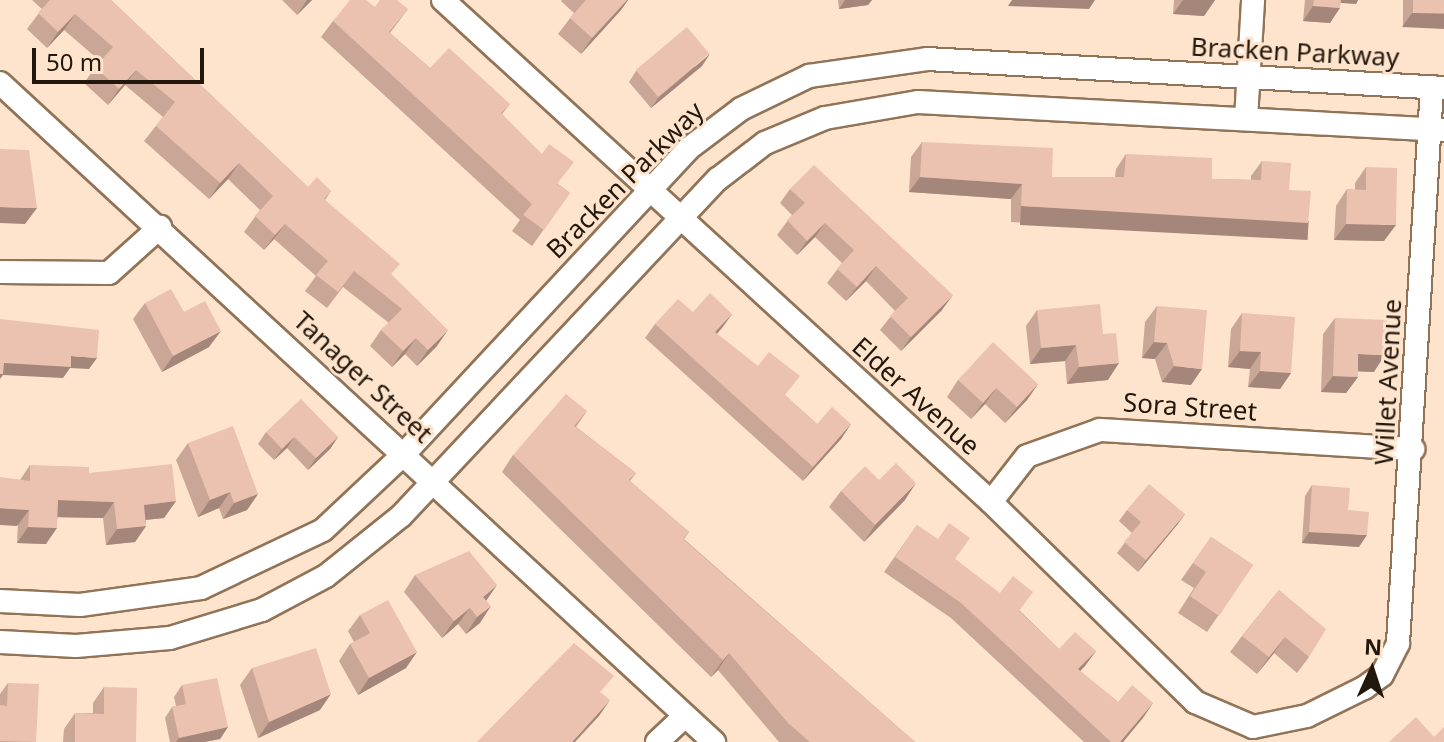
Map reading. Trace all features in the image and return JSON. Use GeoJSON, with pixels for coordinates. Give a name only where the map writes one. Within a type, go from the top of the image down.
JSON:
{"type":"FeatureCollection","features":[{"type":"Feature","properties":{"kind":"street","name":"Elder Avenue"},"geometry":{"type":"LineString","coordinates":[[443,0],[677,219],[991,502],[1195,702],[1253,727],[1307,716],[1382,675]]}},
{"type":"Feature","properties":{"kind":"street"},"geometry":{"type":"LineString","coordinates":[[1246,119],[1253,0]]}},
{"type":"Feature","properties":{"kind":"street","name":"Bracken Parkway"},"geometry":{"type":"LineString","coordinates":[[0,601],[80,605],[201,588],[323,530],[404,454],[647,190],[741,109],[840,67],[927,59],[1438,88]]}},
{"type":"Feature","properties":{"kind":"street","name":"Tanager Street"},"geometry":{"type":"LineString","coordinates":[[0,83],[160,227],[714,742]]}},
{"type":"Feature","properties":{"kind":"street","name":"Willet Avenue"},"geometry":{"type":"LineString","coordinates":[[1382,675],[1402,628],[1438,88]]}},
{"type":"Feature","properties":{"kind":"street"},"geometry":{"type":"LineString","coordinates":[[0,642],[124,645],[262,610],[364,548],[434,481],[677,219],[765,143],[856,109],[931,103],[1437,129]]}},
{"type":"Feature","properties":{"kind":"street"},"geometry":{"type":"LineString","coordinates":[[0,272],[109,273],[160,227]]}},
{"type":"Feature","properties":{"kind":"street","name":"Sora Street"},"geometry":{"type":"LineString","coordinates":[[991,502],[1027,456],[1100,430],[1413,449]]}},
{"type":"Feature","properties":{"kind":"street"},"geometry":{"type":"LineString","coordinates":[[657,742],[685,716]]}},
{"type":"Feature","properties":{"kind":"building"},"geometry":{"type":"Polygon","coordinates":[[[50,0],[111,0],[308,187],[317,177],[331,191],[324,199],[400,264],[391,274],[448,330],[428,350],[416,338],[403,351],[381,330],[402,309],[354,271],[338,292],[316,275],[328,261],[285,224],[275,235],[255,216],[273,196],[239,163],[220,183],[156,126],[175,102],[136,70],[119,89],[95,67],[113,47],[75,14],[58,32],[38,13],[50,0]]]}},
{"type":"Feature","properties":{"kind":"building"},"geometry":{"type":"Polygon","coordinates":[[[350,0],[366,0],[375,7],[380,0],[397,0],[408,9],[389,32],[430,68],[449,48],[510,104],[501,113],[542,154],[549,144],[574,162],[557,184],[570,193],[544,230],[523,215],[532,204],[333,21],[350,0]]]}},
{"type":"Feature","properties":{"kind":"building"},"geometry":{"type":"Polygon","coordinates":[[[586,0],[627,0],[592,38],[570,18],[586,0]]]}},
{"type":"Feature","properties":{"kind":"building"},"geometry":{"type":"Polygon","coordinates":[[[1314,0],[1341,0],[1340,8],[1313,6],[1314,0]]]}},
{"type":"Feature","properties":{"kind":"building"},"geometry":{"type":"Polygon","coordinates":[[[1413,0],[1444,0],[1444,13],[1413,13],[1413,0]]]}},
{"type":"Feature","properties":{"kind":"building"},"geometry":{"type":"Polygon","coordinates":[[[687,27],[709,54],[658,97],[636,70],[687,27]]]}},
{"type":"Feature","properties":{"kind":"building"},"geometry":{"type":"Polygon","coordinates":[[[922,142],[1053,148],[1052,177],[1124,177],[1126,154],[1212,158],[1212,179],[1261,180],[1262,161],[1291,163],[1289,190],[1311,191],[1308,223],[1021,206],[1022,184],[920,177],[922,142]]]}},
{"type":"Feature","properties":{"kind":"building"},"geometry":{"type":"Polygon","coordinates":[[[0,149],[29,150],[37,208],[0,207],[0,149]]]}},
{"type":"Feature","properties":{"kind":"building"},"geometry":{"type":"Polygon","coordinates":[[[814,165],[953,295],[911,337],[890,316],[908,298],[876,266],[857,287],[837,269],[854,250],[825,223],[807,241],[787,220],[805,203],[790,189],[814,165]]]}},
{"type":"Feature","properties":{"kind":"building"},"geometry":{"type":"Polygon","coordinates":[[[1366,167],[1397,168],[1396,225],[1346,224],[1347,189],[1366,190],[1366,167]]]}},
{"type":"Feature","properties":{"kind":"building"},"geometry":{"type":"Polygon","coordinates":[[[171,289],[184,312],[205,301],[221,331],[173,356],[145,303],[171,289]]]}},
{"type":"Feature","properties":{"kind":"building"},"geometry":{"type":"Polygon","coordinates":[[[710,293],[732,314],[715,332],[758,366],[769,352],[800,376],[785,395],[817,424],[832,407],[851,424],[813,467],[655,324],[678,299],[693,312],[710,293]]]}},
{"type":"Feature","properties":{"kind":"building"},"geometry":{"type":"Polygon","coordinates":[[[1100,304],[1103,334],[1116,333],[1119,363],[1079,367],[1076,345],[1041,348],[1037,310],[1100,304]]]}},
{"type":"Feature","properties":{"kind":"building"},"geometry":{"type":"Polygon","coordinates":[[[1157,306],[1207,310],[1202,369],[1174,366],[1167,343],[1154,342],[1157,306]]]}},
{"type":"Feature","properties":{"kind":"building"},"geometry":{"type":"Polygon","coordinates":[[[1242,313],[1295,317],[1291,373],[1260,371],[1261,352],[1240,351],[1242,313]]]}},
{"type":"Feature","properties":{"kind":"building"},"geometry":{"type":"Polygon","coordinates":[[[1335,318],[1387,320],[1385,355],[1358,354],[1358,377],[1333,376],[1335,318]]]}},
{"type":"Feature","properties":{"kind":"building"},"geometry":{"type":"Polygon","coordinates":[[[0,319],[99,330],[97,358],[71,356],[71,367],[4,363],[3,374],[0,374],[0,319]]]}},
{"type":"Feature","properties":{"kind":"building"},"geometry":{"type":"Polygon","coordinates":[[[993,342],[1038,384],[1017,407],[996,388],[983,403],[958,380],[993,342]]]}},
{"type":"Feature","properties":{"kind":"building"},"geometry":{"type":"Polygon","coordinates":[[[566,394],[587,411],[574,426],[636,473],[629,480],[689,532],[683,539],[915,742],[810,742],[788,723],[729,653],[723,660],[513,455],[566,394]]]}},
{"type":"Feature","properties":{"kind":"building"},"geometry":{"type":"Polygon","coordinates":[[[301,399],[338,437],[316,458],[294,437],[282,449],[266,432],[301,399]]]}},
{"type":"Feature","properties":{"kind":"building"},"geometry":{"type":"Polygon","coordinates":[[[233,426],[258,494],[234,503],[230,492],[210,500],[188,443],[233,426]]]}},
{"type":"Feature","properties":{"kind":"building"},"geometry":{"type":"Polygon","coordinates":[[[896,463],[916,483],[875,525],[841,491],[865,466],[879,480],[896,463]]]}},
{"type":"Feature","properties":{"kind":"building"},"geometry":{"type":"Polygon","coordinates":[[[172,464],[176,501],[144,505],[146,526],[117,529],[114,502],[58,500],[57,528],[28,527],[29,510],[0,508],[0,477],[30,481],[30,465],[89,467],[89,473],[172,464]]]}},
{"type":"Feature","properties":{"kind":"building"},"geometry":{"type":"Polygon","coordinates":[[[1149,484],[1185,514],[1146,560],[1124,542],[1141,522],[1127,510],[1149,484]]]}},
{"type":"Feature","properties":{"kind":"building"},"geometry":{"type":"Polygon","coordinates":[[[1312,485],[1350,488],[1348,510],[1369,512],[1367,535],[1309,532],[1312,485]]]}},
{"type":"Feature","properties":{"kind":"building"},"geometry":{"type":"Polygon","coordinates":[[[949,523],[970,538],[955,559],[1000,593],[1013,576],[1033,592],[1019,611],[1059,649],[1075,632],[1096,651],[1078,669],[1118,702],[1132,685],[1153,703],[1120,742],[1111,742],[961,603],[895,557],[917,525],[938,539],[949,523]]]}},
{"type":"Feature","properties":{"kind":"building"},"geometry":{"type":"Polygon","coordinates":[[[1211,537],[1253,565],[1219,616],[1190,596],[1206,572],[1193,563],[1211,537]]]}},
{"type":"Feature","properties":{"kind":"building"},"geometry":{"type":"Polygon","coordinates":[[[469,551],[497,585],[483,597],[491,606],[477,617],[470,608],[454,621],[415,575],[469,551]]]}},
{"type":"Feature","properties":{"kind":"building"},"geometry":{"type":"Polygon","coordinates":[[[1279,590],[1326,629],[1309,657],[1285,637],[1269,657],[1242,636],[1279,590]]]}},
{"type":"Feature","properties":{"kind":"building"},"geometry":{"type":"Polygon","coordinates":[[[388,600],[417,652],[369,678],[350,644],[370,633],[360,615],[388,600]]]}},
{"type":"Feature","properties":{"kind":"building"},"geometry":{"type":"Polygon","coordinates":[[[574,643],[614,676],[600,692],[610,700],[572,742],[477,742],[574,643]]]}},
{"type":"Feature","properties":{"kind":"building"},"geometry":{"type":"Polygon","coordinates":[[[316,648],[331,694],[269,722],[252,668],[316,648]]]}},
{"type":"Feature","properties":{"kind":"building"},"geometry":{"type":"Polygon","coordinates":[[[217,678],[228,727],[179,738],[172,707],[186,704],[182,685],[217,678]]]}},
{"type":"Feature","properties":{"kind":"building"},"geometry":{"type":"Polygon","coordinates":[[[8,683],[39,684],[36,742],[0,741],[0,705],[7,706],[8,683]]]}},
{"type":"Feature","properties":{"kind":"building"},"geometry":{"type":"Polygon","coordinates":[[[104,687],[137,688],[136,742],[75,742],[75,713],[104,714],[104,687]]]}},
{"type":"Feature","properties":{"kind":"building"},"geometry":{"type":"Polygon","coordinates":[[[1416,717],[1434,737],[1444,727],[1444,742],[1389,742],[1416,717]]]}}]}
